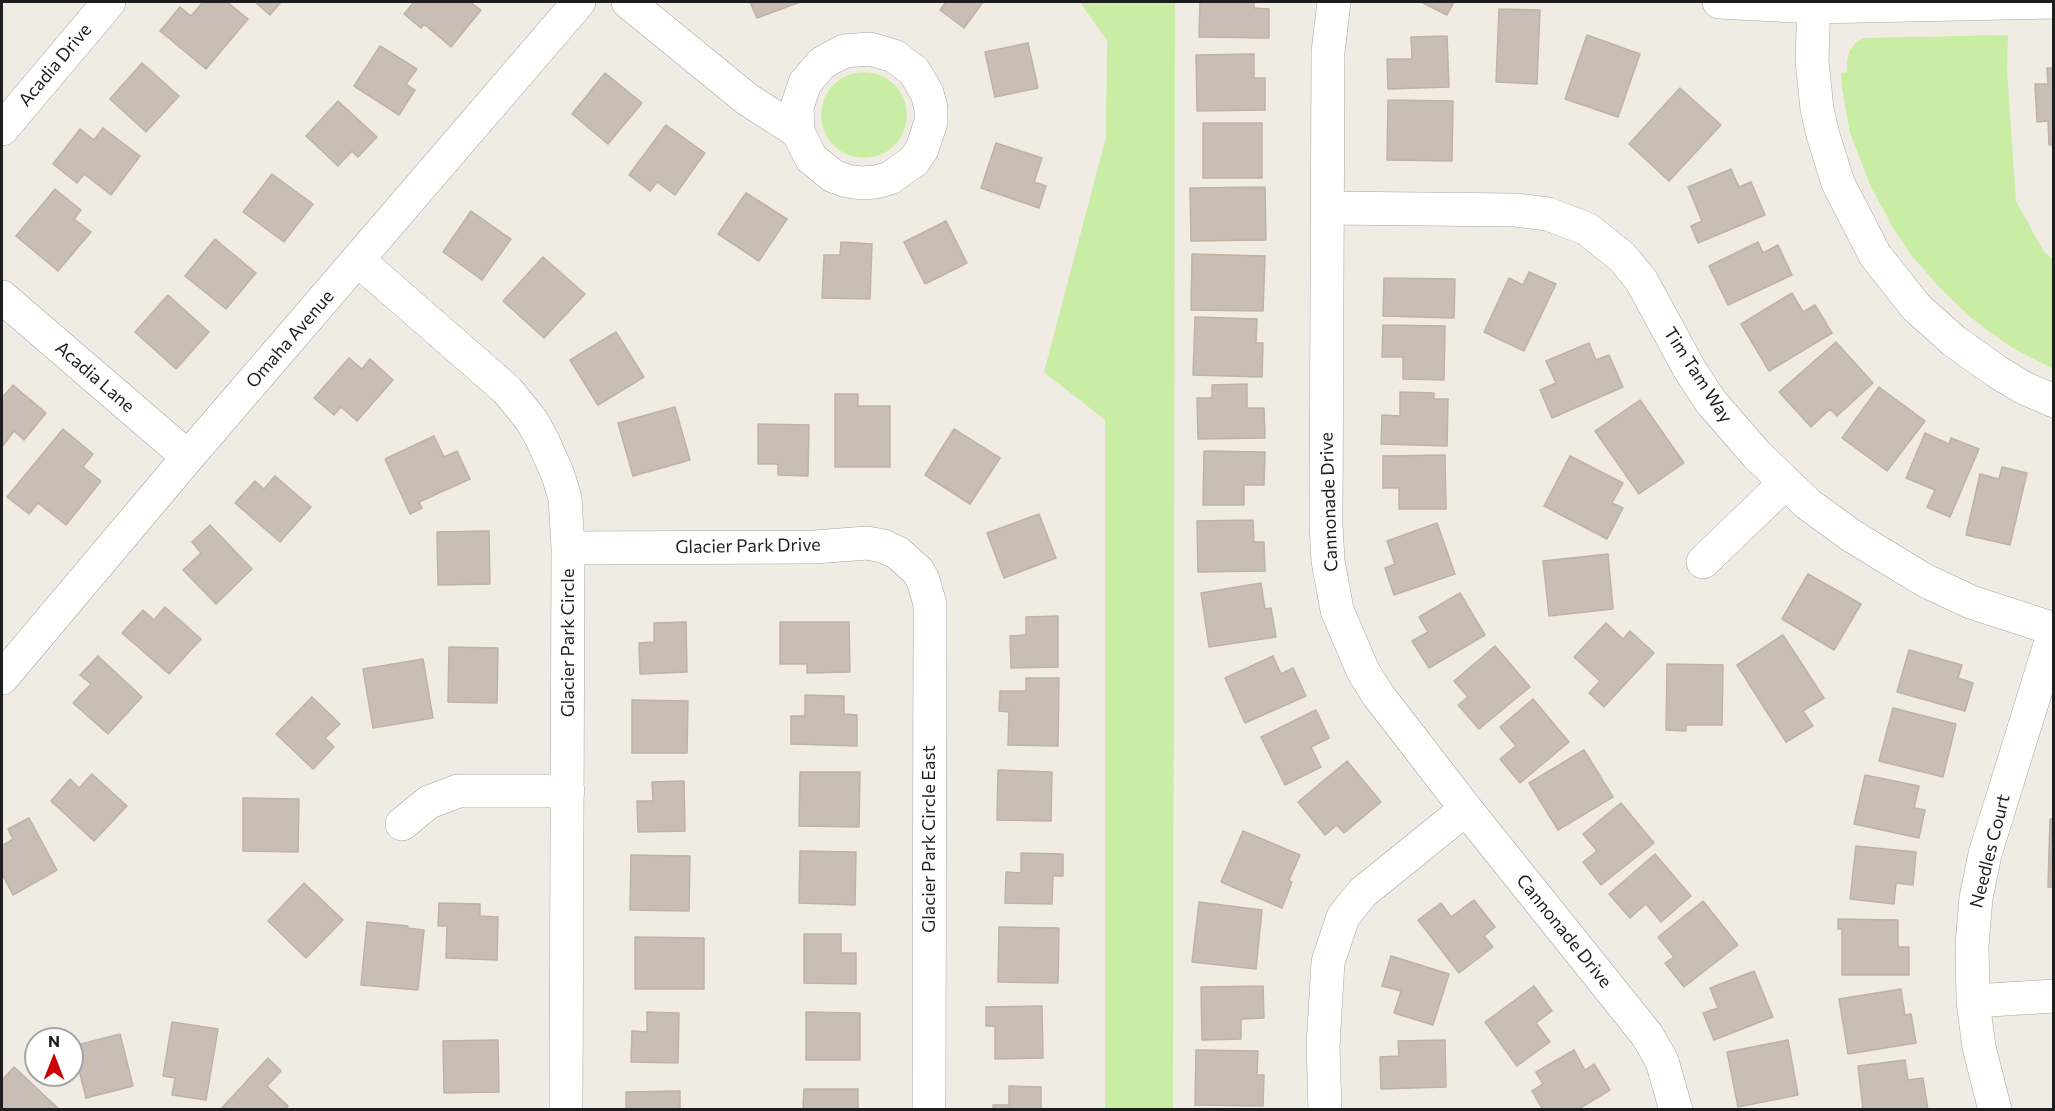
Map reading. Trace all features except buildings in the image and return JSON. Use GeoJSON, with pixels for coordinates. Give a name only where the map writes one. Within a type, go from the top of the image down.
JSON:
{"type":"FeatureCollection","features":[{"type":"Feature","properties":{"kind":"street","name":"Acadia Drive"},"geometry":{"type":"LineString","coordinates":[[2,129],[109,2]]}},
{"type":"Feature","properties":{"kind":"street","name":"Omaha Avenue"},"geometry":{"type":"LineString","coordinates":[[2,678],[188,457],[579,2]]}},
{"type":"Feature","properties":{"kind":"street"},"geometry":{"type":"LineString","coordinates":[[628,2],[747,99],[798,132],[811,158],[833,176],[847,181],[861,183],[890,178],[914,161],[922,149],[931,122],[931,108],[927,93],[914,72],[894,56],[870,49],[844,51],[822,63],[805,82],[797,107],[798,132]]}},
{"type":"Feature","properties":{"kind":"street","name":"Cannonade Drive"},"geometry":{"type":"LineString","coordinates":[[1334,2],[1328,52],[1326,525],[1328,561],[1337,610],[1368,679],[1391,713],[1647,1035],[1662,1061],[1676,1110]]}},
{"type":"Feature","properties":{"kind":"street"},"geometry":{"type":"LineString","coordinates":[[1719,2],[1814,4],[2054,2]]}},
{"type":"Feature","properties":{"kind":"street"},"geometry":{"type":"LineString","coordinates":[[1814,4],[1812,61],[1822,135],[1838,183],[1875,255],[1916,306],[1954,341],[2022,387],[2054,400]]}},
{"type":"Feature","properties":{"kind":"street","name":"Tim Tam Way"},"geometry":{"type":"LineString","coordinates":[[1329,208],[1515,210],[1548,214],[1587,229],[1606,243],[1641,280],[1690,370],[1711,402],[1749,447],[1785,483],[1829,521],[1916,576],[1971,602],[2054,631]]}},
{"type":"Feature","properties":{"kind":"street","name":"Glacier Park Circle"},"geometry":{"type":"LineString","coordinates":[[358,260],[507,390],[532,421],[550,454],[565,498],[568,548],[566,1110]]}},
{"type":"Feature","properties":{"kind":"street","name":"Acadia Lane"},"geometry":{"type":"LineString","coordinates":[[2,297],[188,457]]}},
{"type":"Feature","properties":{"kind":"street"},"geometry":{"type":"LineString","coordinates":[[1703,562],[1785,483]]}},
{"type":"Feature","properties":{"kind":"street","name":"Glacier Park Drive"},"geometry":{"type":"LineString","coordinates":[[568,548],[814,547],[867,543],[883,546],[898,553],[918,571]]}},
{"type":"Feature","properties":{"kind":"street","name":"Glacier Park Circle East"},"geometry":{"type":"LineString","coordinates":[[918,571],[930,604],[929,1110]]}},
{"type":"Feature","properties":{"kind":"street","name":"Needles Court"},"geometry":{"type":"LineString","coordinates":[[1995,1110],[1979,1047],[1973,1001],[1973,927],[1976,898],[1980,873],[2054,631]]}},
{"type":"Feature","properties":{"kind":"street"},"geometry":{"type":"LineString","coordinates":[[402,824],[429,801],[458,791],[568,791]]}},
{"type":"Feature","properties":{"kind":"street"},"geometry":{"type":"LineString","coordinates":[[1325,1110],[1323,1046],[1328,962],[1343,917],[1362,893],[1466,809]]}},
{"type":"Feature","properties":{"kind":"street"},"geometry":{"type":"LineString","coordinates":[[1973,1001],[2054,996]]}},
{"type":"Feature","properties":{"kind":"green space"},"geometry":{"type":"Polygon","coordinates":[[[1080,2],[1175,2],[1173,1109],[1105,1109],[1105,420],[1044,372],[1106,137],[1107,41],[1080,2]]]}},
{"type":"Feature","properties":{"kind":"green space"},"geometry":{"type":"Polygon","coordinates":[[[2008,35],[2007,70],[2016,201],[2044,252],[2053,259],[2053,369],[2009,346],[1970,317],[1911,255],[1871,187],[1850,133],[1842,88],[1841,73],[1847,72],[1849,52],[1857,41],[1864,38],[2008,35]]]}},
{"type":"Feature","properties":{"kind":"green space"},"geometry":{"type":"Polygon","coordinates":[[[864,72],[881,75],[895,84],[904,98],[907,115],[904,132],[895,146],[881,155],[864,158],[847,155],[833,146],[824,132],[821,115],[824,98],[833,84],[847,75],[864,72]]]}}]}
